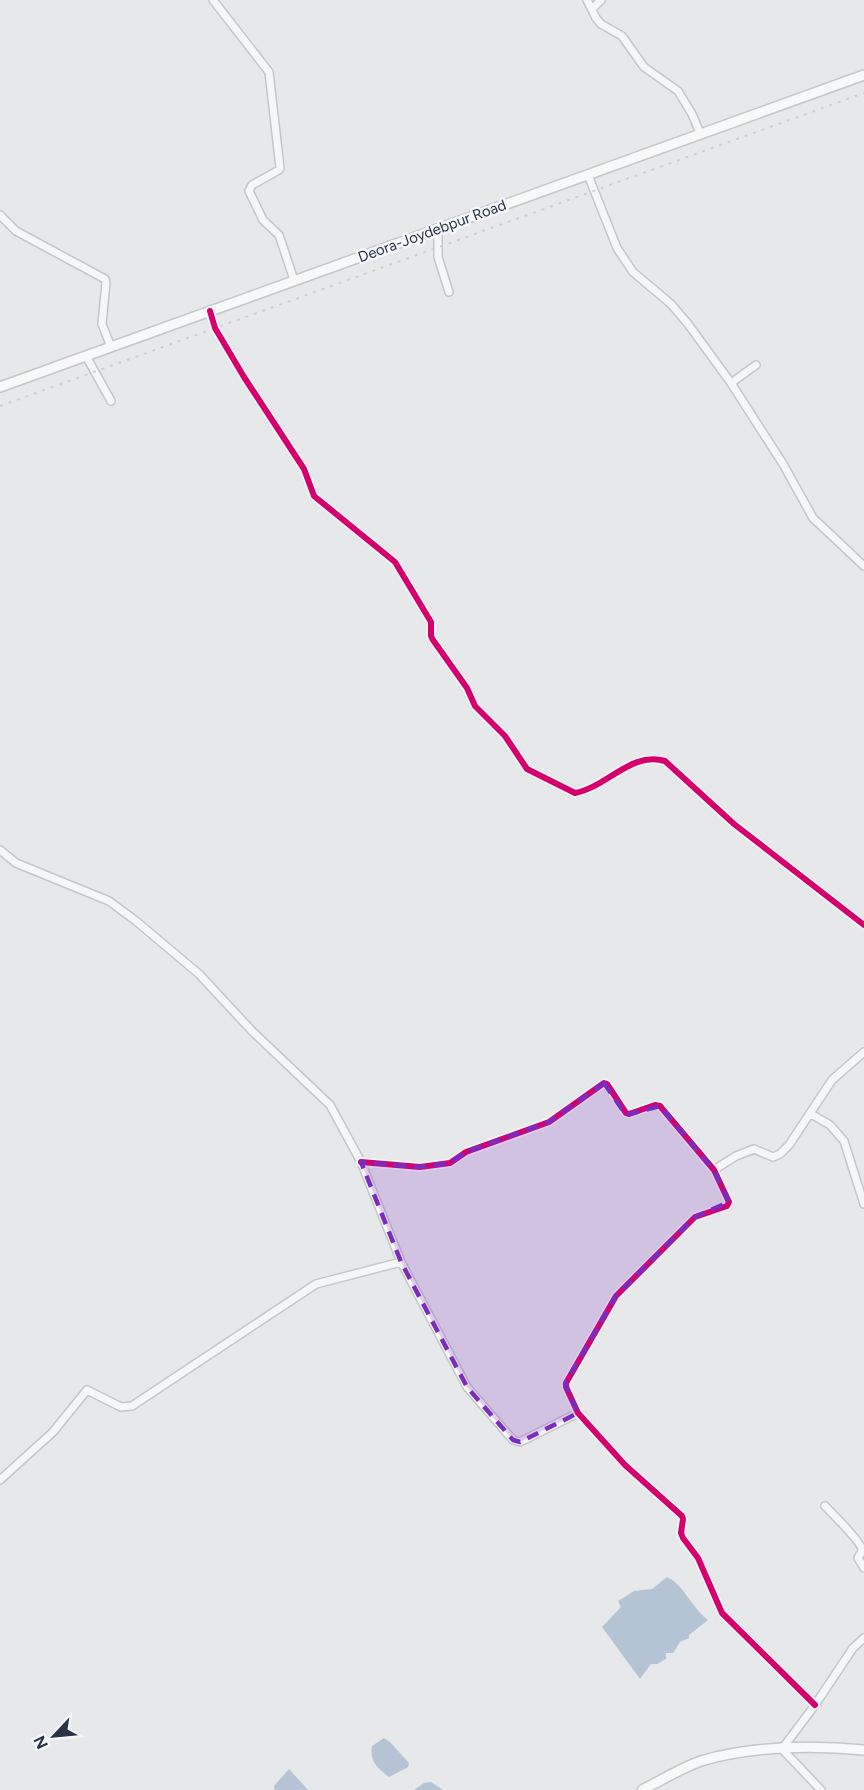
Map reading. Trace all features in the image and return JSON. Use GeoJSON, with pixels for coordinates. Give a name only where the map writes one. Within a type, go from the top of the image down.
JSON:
{"type":"FeatureCollection","features":[{"type":"Feature","properties":{"kind":"street"},"geometry":{"type":"LineString","coordinates":[[213,0],[270,72],[280,168],[252,185],[249,190],[263,220],[279,235],[294,280]]}},
{"type":"Feature","properties":{"kind":"street"},"geometry":{"type":"LineString","coordinates":[[587,0],[601,24],[622,36],[644,67],[678,91],[692,114],[700,134]]}},
{"type":"Feature","properties":{"kind":"street"},"geometry":{"type":"LineString","coordinates":[[593,8],[601,0]]}},
{"type":"Feature","properties":{"kind":"street","name":"Deora-Joydebpur Road"},"geometry":{"type":"LineString","coordinates":[[0,387],[864,75]]}},
{"type":"Feature","properties":{"kind":"street"},"geometry":{"type":"LineString","coordinates":[[588,175],[617,248],[633,272],[671,304],[731,382],[783,464],[813,518],[864,566]]}},
{"type":"Feature","properties":{"kind":"street"},"geometry":{"type":"LineString","coordinates":[[0,215],[21,234],[105,279],[102,324],[111,346]]}},
{"type":"Feature","properties":{"kind":"street"},"geometry":{"type":"LineString","coordinates":[[438,228],[438,257],[449,292]]}},
{"type":"Feature","properties":{"kind":"street"},"geometry":{"type":"LineString","coordinates":[[210,311],[215,328],[238,367],[304,469],[314,496],[395,562],[431,622],[433,640],[467,688],[475,706],[505,736],[527,769],[575,793],[638,761],[655,758],[665,761],[734,824],[864,925]]}},
{"type":"Feature","properties":{"kind":"street"},"geometry":{"type":"LineString","coordinates":[[86,356],[111,401]]}},
{"type":"Feature","properties":{"kind":"street"},"geometry":{"type":"LineString","coordinates":[[731,382],[756,365]]}},
{"type":"Feature","properties":{"kind":"street"},"geometry":{"type":"LineString","coordinates":[[0,850],[16,863],[109,901],[136,921],[199,974],[252,1031],[330,1105],[361,1162],[401,1262],[467,1388],[513,1440],[520,1442],[578,1413]]}},
{"type":"Feature","properties":{"kind":"street"},"geometry":{"type":"LineString","coordinates":[[714,1170],[736,1156],[754,1149],[773,1157],[780,1154],[789,1145],[832,1080],[864,1052]]}},
{"type":"Feature","properties":{"kind":"street"},"geometry":{"type":"LineString","coordinates":[[361,1162],[420,1167],[450,1163],[466,1152],[549,1122],[604,1083],[607,1084],[624,1112],[629,1114],[655,1105],[660,1106],[714,1170],[728,1197],[727,1206],[695,1218],[616,1296],[566,1383],[578,1413],[625,1465],[682,1516],[683,1538],[698,1558],[722,1613],[815,1705]]}},
{"type":"Feature","properties":{"kind":"street"},"geometry":{"type":"LineString","coordinates":[[810,1113],[830,1125],[844,1141],[864,1204]]}},
{"type":"Feature","properties":{"kind":"street"},"geometry":{"type":"LineString","coordinates":[[0,1480],[53,1432],[87,1390],[121,1407],[132,1406],[316,1284],[401,1262]]}},
{"type":"Feature","properties":{"kind":"street"},"geometry":{"type":"LineString","coordinates":[[825,1506],[847,1527],[851,1535],[862,1546],[863,1549],[858,1558],[864,1568]]}},
{"type":"Feature","properties":{"kind":"street"},"geometry":{"type":"LineString","coordinates":[[782,1749],[853,1648],[864,1638]]}},
{"type":"Feature","properties":{"kind":"street"},"geometry":{"type":"LineString","coordinates":[[642,1790],[701,1761],[735,1754],[830,1747],[864,1750]]}},
{"type":"Feature","properties":{"kind":"street"},"geometry":{"type":"LineString","coordinates":[[782,1749],[821,1790]]}},
{"type":"Feature","properties":{"kind":"highlighted area"},"geometry":{"type":"Polygon","coordinates":[[[604,1083],[626,1115],[660,1106],[714,1170],[729,1202],[695,1217],[616,1296],[565,1384],[578,1413],[520,1442],[513,1440],[467,1387],[401,1262],[361,1162],[420,1167],[450,1163],[466,1152],[549,1122],[604,1083]]]}},
{"type":"Feature","properties":{"kind":"water"},"geometry":{"type":"Polygon","coordinates":[[[667,1577],[678,1585],[708,1620],[689,1635],[689,1638],[680,1642],[673,1653],[666,1653],[666,1659],[657,1664],[651,1664],[640,1679],[602,1627],[621,1607],[618,1601],[634,1591],[652,1589],[667,1577]]]}},
{"type":"Feature","properties":{"kind":"water"},"geometry":{"type":"Polygon","coordinates":[[[384,1738],[409,1763],[408,1767],[389,1777],[378,1768],[371,1751],[372,1746],[384,1738]]]}},
{"type":"Feature","properties":{"kind":"water"},"geometry":{"type":"Polygon","coordinates":[[[289,1769],[308,1790],[275,1790],[274,1786],[289,1769]]]}},
{"type":"Feature","properties":{"kind":"water"},"geometry":{"type":"Polygon","coordinates":[[[431,1782],[443,1790],[414,1790],[424,1783],[431,1782]]]}},
{"type":"Feature","properties":{"kind":"railway"},"geometry":{"type":"LineString","coordinates":[[0,406],[864,93]]}},
{"type":"Feature","properties":{"kind":"cycle path"},"geometry":{"type":"LineString","coordinates":[[210,311],[215,328],[244,377],[304,469],[314,496],[395,562],[431,622],[433,640],[467,688],[475,706],[505,736],[527,769],[575,793],[598,784],[641,761],[653,759],[665,761],[734,824],[864,925]]}},
{"type":"Feature","properties":{"kind":"cycle path"},"geometry":{"type":"LineString","coordinates":[[361,1162],[420,1167],[450,1163],[466,1152],[549,1122],[604,1083],[607,1084],[626,1113],[655,1105],[660,1106],[714,1170],[729,1202],[727,1206],[695,1217],[616,1296],[566,1383],[566,1387],[578,1413],[625,1465],[682,1516],[683,1538],[698,1558],[722,1613],[815,1705]]}}]}
